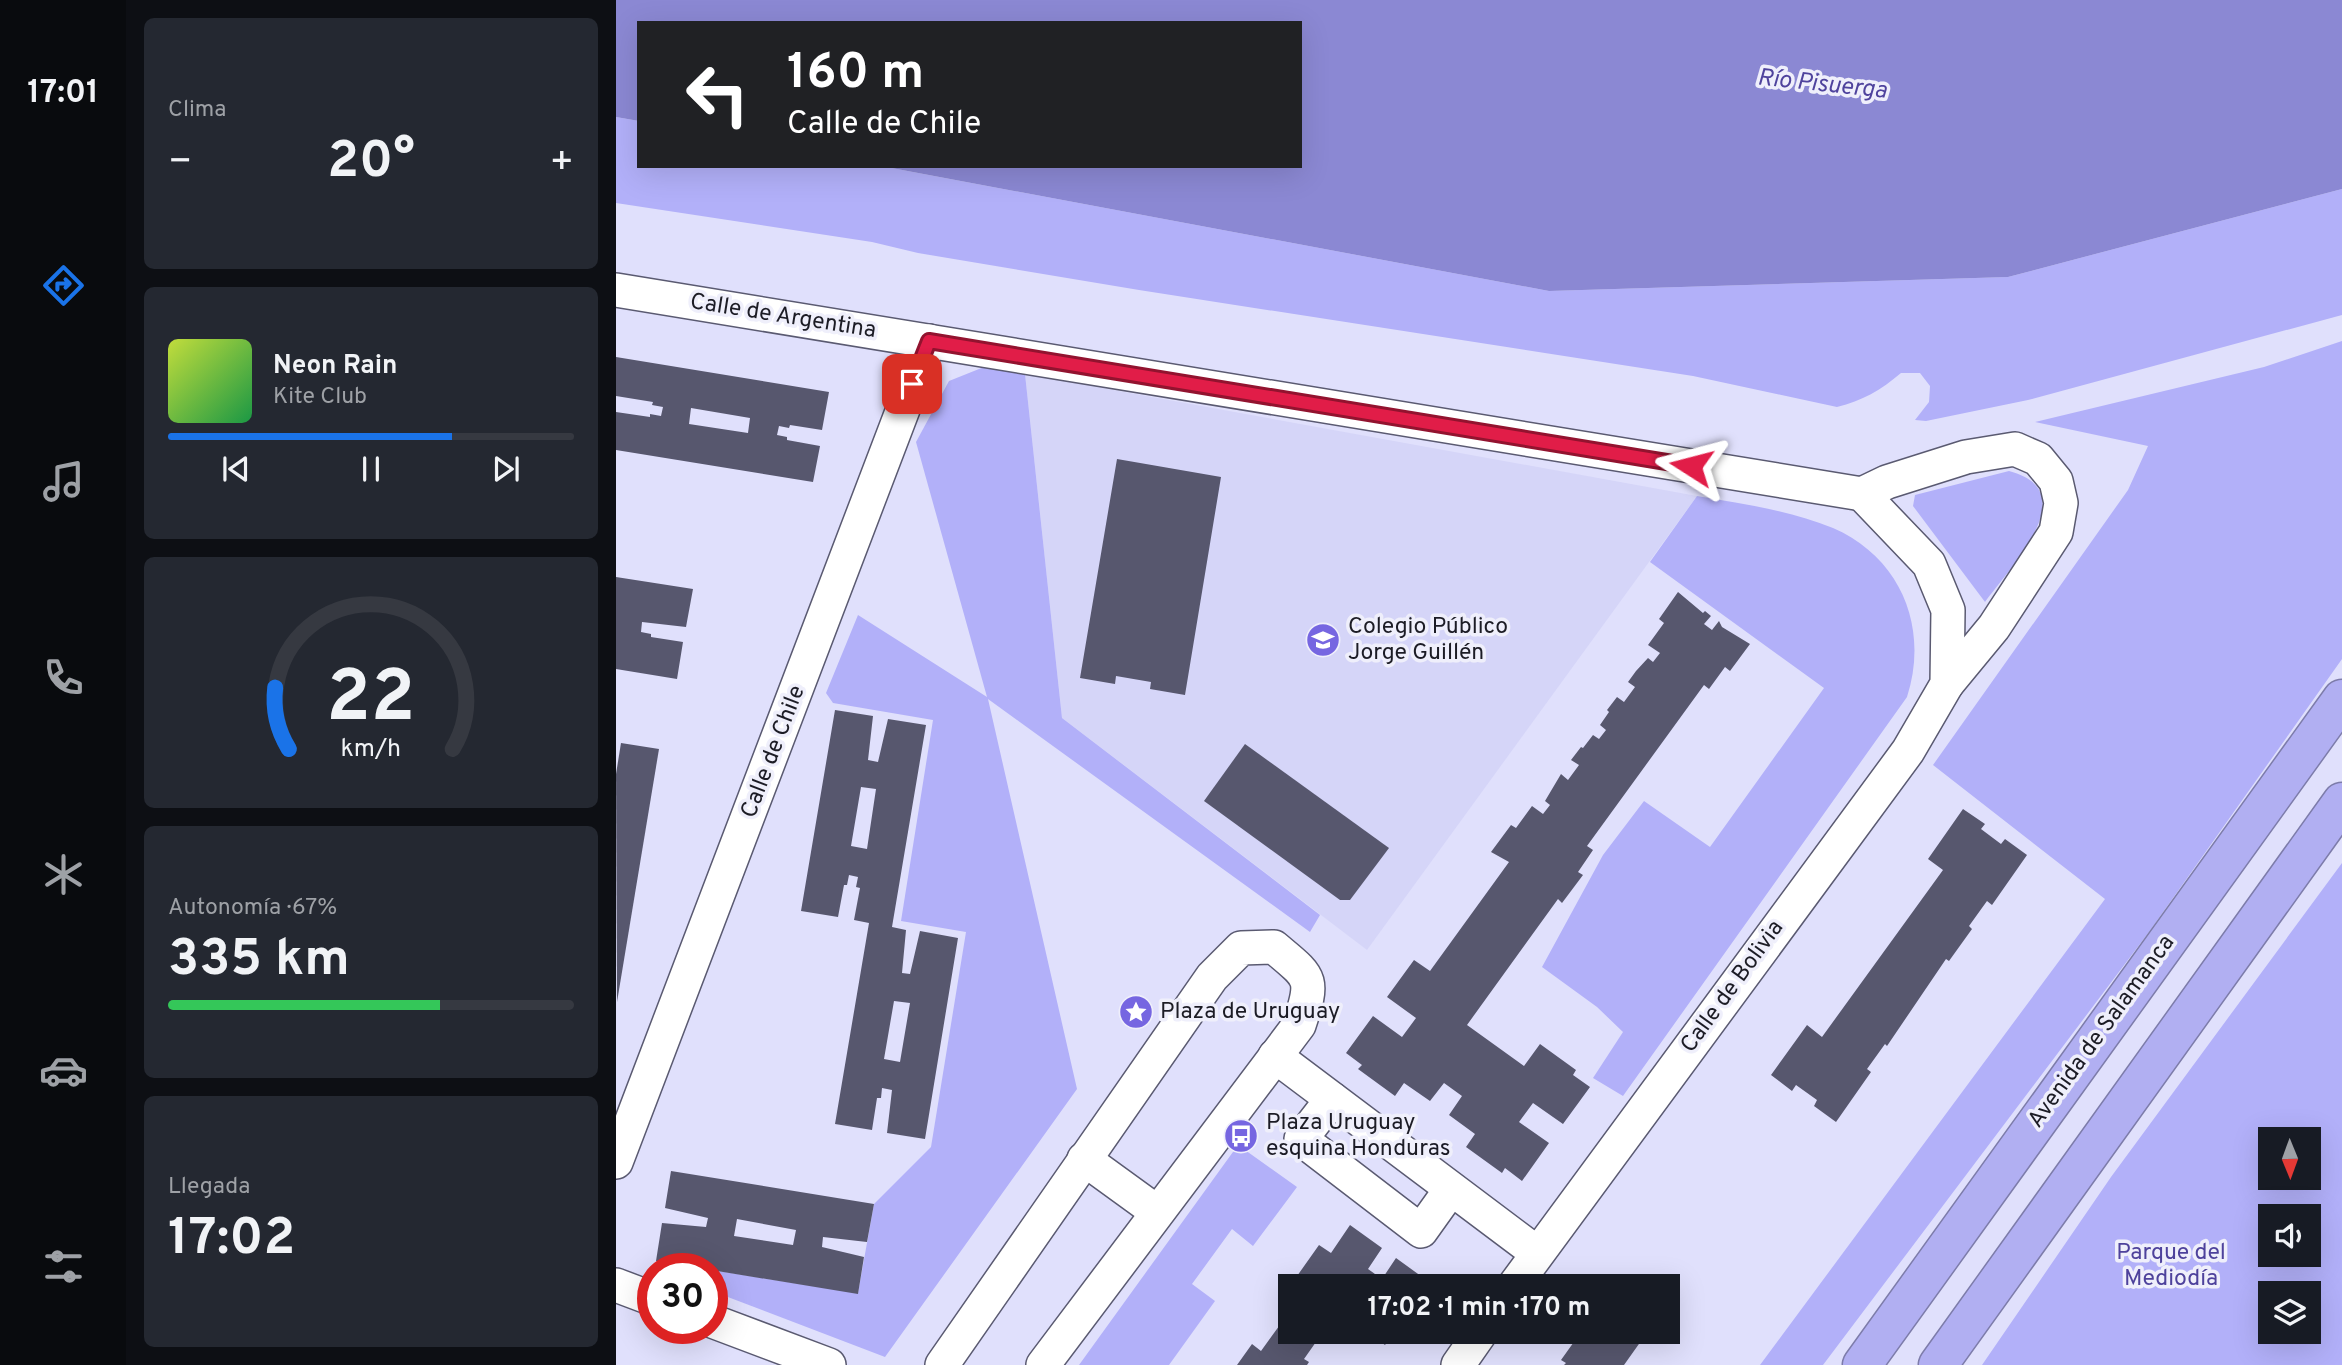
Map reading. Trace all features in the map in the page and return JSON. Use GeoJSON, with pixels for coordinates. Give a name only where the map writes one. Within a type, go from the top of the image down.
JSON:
{"type":"FeatureCollection","features":[{"type":"Feature","properties":{"kind":"highway","name":"Avenida de Salamanca"},"geometry":{"type":"LineString","coordinates":[[1862,1365],[2342,699]]}},
{"type":"Feature","properties":{"kind":"highway"},"geometry":{"type":"LineString","coordinates":[[1938,1365],[2342,802]]}},
{"type":"Feature","properties":{"kind":"street","name":"Calle de Argentina"},"geometry":{"type":"LineString","coordinates":[[616,290],[1863,494]]}},
{"type":"Feature","properties":{"kind":"street","name":"Calle de Chile"},"geometry":{"type":"LineString","coordinates":[[616,1162],[929,341]]}},
{"type":"Feature","properties":{"kind":"street","name":"Calle de Bolivia"},"geometry":{"type":"LineString","coordinates":[[1522,1274],[1908,751],[1947,684],[1994,627],[2056,532],[2061,503],[2056,481],[2038,459],[2015,449],[1966,457],[1887,482],[1863,494],[1929,564],[1948,610],[1947,684]]}},
{"type":"Feature","properties":{"kind":"street"},"geometry":{"type":"LineString","coordinates":[[942,1365],[1212,977],[1241,948],[1274,947],[1305,973],[1310,993],[1299,1025],[1043,1365]]}},
{"type":"Feature","properties":{"kind":"street"},"geometry":{"type":"LineString","coordinates":[[1275,1056],[1537,1253]]}},
{"type":"Feature","properties":{"kind":"street"},"geometry":{"type":"LineString","coordinates":[[1332,1099],[1301,1139],[1421,1231],[1451,1189]]}},
{"type":"Feature","properties":{"kind":"street"},"geometry":{"type":"LineString","coordinates":[[1084,1159],[1157,1212]]}},
{"type":"Feature","properties":{"kind":"street"},"geometry":{"type":"LineString","coordinates":[[616,1284],[637,1292]]}},
{"type":"Feature","properties":{"kind":"street"},"geometry":{"type":"LineString","coordinates":[[728,1327],[829,1365]]}},
{"type":"Feature","properties":{"kind":"street"},"geometry":{"type":"LineString","coordinates":[[1458,1365],[1473,1344]]}},
{"type":"Feature","properties":{"kind":"shaded area","name":"Colegio Público Jorge Guillén"},"geometry":{"type":"Polygon","coordinates":[[[1025,374],[1697,496],[1367,950],[1062,718],[1025,374]]]}},
{"type":"Feature","properties":{"kind":"green space"},"geometry":{"type":"Polygon","coordinates":[[[616,117],[637,121],[637,168],[892,168],[1549,291],[2008,277],[2342,189],[2342,315],[2028,400],[1926,421],[1915,420],[1929,402],[1930,386],[1920,373],[1901,373],[1871,394],[1837,407],[1693,376],[1139,290],[918,253],[872,242],[616,203],[616,117]]]}},
{"type":"Feature","properties":{"kind":"green space"},"geometry":{"type":"Polygon","coordinates":[[[2342,341],[2342,659],[2149,932],[1823,1365],[1760,1365],[2105,899],[1933,765],[2128,490],[2148,446],[2035,422],[2264,367],[2342,341]]]}},
{"type":"Feature","properties":{"kind":"green space"},"geometry":{"type":"Polygon","coordinates":[[[984,367],[1025,374],[1062,718],[1320,915],[1310,932],[988,699],[1077,1089],[885,1357],[728,1297],[728,1273],[858,1293],[874,1204],[931,1147],[966,932],[901,921],[933,720],[833,703],[826,693],[858,615],[987,697],[916,442],[949,381],[984,367]]]}},
{"type":"Feature","properties":{"kind":"green space"},"geometry":{"type":"Polygon","coordinates":[[[2009,471],[2031,481],[2041,495],[2042,512],[2024,550],[1985,602],[1913,506],[1915,495],[2009,471]]]}},
{"type":"Feature","properties":{"kind":"green space"},"geometry":{"type":"Polygon","coordinates":[[[1697,496],[1800,517],[1833,528],[1857,541],[1877,558],[1893,577],[1904,598],[1914,646],[1913,671],[1907,697],[1623,1096],[1593,1078],[1623,1032],[1597,1007],[1542,967],[1603,855],[1644,801],[1710,847],[1824,688],[1650,562],[1697,496]]]}},
{"type":"Feature","properties":{"kind":"green space","name":"Parque del Mediodía"},"geometry":{"type":"Polygon","coordinates":[[[2342,863],[2342,1365],[1982,1365],[2111,1177],[2342,863]]]}},
{"type":"Feature","properties":{"kind":"green space"},"geometry":{"type":"Polygon","coordinates":[[[1238,1145],[1297,1187],[1253,1246],[1232,1229],[1192,1284],[1215,1301],[1169,1365],[1079,1365],[1238,1145]]]}},
{"type":"Feature","properties":{"kind":"water","name":"Río Pisuerga"},"geometry":{"type":"Polygon","coordinates":[[[616,0],[2342,0],[2342,189],[2008,277],[1549,291],[892,168],[1302,168],[1302,21],[637,21],[637,121],[616,117],[616,0]]]}},
{"type":"Feature","properties":{"kind":"building"},"geometry":{"type":"Polygon","coordinates":[[[616,357],[829,392],[822,430],[779,426],[777,435],[787,437],[787,440],[820,446],[813,482],[616,450],[616,412],[661,416],[663,407],[652,405],[653,402],[616,396],[616,357]],[[691,408],[689,424],[748,433],[750,418],[691,408]]]}},
{"type":"Feature","properties":{"kind":"building"},"geometry":{"type":"Polygon","coordinates":[[[1117,459],[1221,477],[1185,695],[1150,689],[1151,682],[1116,676],[1115,684],[1080,678],[1117,459]]]}},
{"type":"Feature","properties":{"kind":"building"},"geometry":{"type":"Polygon","coordinates":[[[616,577],[693,589],[686,627],[642,622],[641,632],[651,634],[651,637],[683,642],[677,679],[616,669],[616,577]]]}},
{"type":"Feature","properties":{"kind":"building"},"geometry":{"type":"Polygon","coordinates":[[[1678,592],[1703,613],[1705,611],[1711,616],[1704,624],[1712,630],[1719,621],[1722,627],[1750,644],[1730,671],[1725,667],[1709,689],[1704,685],[1587,846],[1593,850],[1578,872],[1583,875],[1562,903],[1558,899],[1467,1025],[1524,1066],[1540,1044],[1576,1070],[1573,1075],[1590,1087],[1563,1124],[1533,1103],[1519,1122],[1549,1143],[1522,1181],[1505,1168],[1502,1173],[1466,1147],[1475,1134],[1449,1115],[1462,1096],[1444,1083],[1430,1101],[1404,1083],[1395,1096],[1358,1069],[1362,1065],[1346,1053],[1373,1016],[1402,1037],[1416,1018],[1387,997],[1414,960],[1430,971],[1509,862],[1491,852],[1511,825],[1516,828],[1532,806],[1543,814],[1550,805],[1545,801],[1561,774],[1568,780],[1579,765],[1571,760],[1593,735],[1599,739],[1606,730],[1600,725],[1609,712],[1607,710],[1617,697],[1624,702],[1635,687],[1628,682],[1636,671],[1648,658],[1653,662],[1660,653],[1648,645],[1664,623],[1659,619],[1678,592]]]}},
{"type":"Feature","properties":{"kind":"building"},"geometry":{"type":"Polygon","coordinates":[[[835,710],[873,716],[868,760],[878,762],[888,719],[926,725],[892,927],[906,930],[902,973],[910,974],[920,931],[958,938],[925,1139],[887,1133],[892,1090],[882,1088],[881,1098],[877,1098],[872,1130],[835,1124],[869,923],[854,920],[860,888],[856,887],[858,877],[849,875],[847,885],[844,885],[838,917],[801,911],[835,710]],[[861,787],[851,846],[867,849],[876,789],[861,787]],[[894,1001],[884,1059],[900,1062],[910,1003],[894,1001]]]}},
{"type":"Feature","properties":{"kind":"building"},"geometry":{"type":"Polygon","coordinates":[[[621,743],[659,749],[617,1002],[616,774],[621,743]]]}},
{"type":"Feature","properties":{"kind":"building"},"geometry":{"type":"Polygon","coordinates":[[[1245,744],[1389,848],[1350,900],[1340,900],[1204,801],[1245,744]]]}},
{"type":"Feature","properties":{"kind":"building"},"geometry":{"type":"Polygon","coordinates":[[[1963,809],[1985,824],[1981,829],[2001,844],[2005,839],[2027,855],[1992,905],[1987,901],[1969,926],[1972,929],[1949,961],[1946,959],[1887,1046],[1885,1044],[1867,1069],[1871,1072],[1836,1122],[1814,1106],[1817,1100],[1796,1085],[1792,1091],[1771,1075],[1807,1025],[1822,1037],[1943,870],[1928,859],[1963,809]]]}},
{"type":"Feature","properties":{"kind":"building"},"geometry":{"type":"Polygon","coordinates":[[[671,1171],[874,1204],[867,1242],[823,1237],[822,1247],[864,1257],[858,1294],[728,1273],[728,1253],[657,1253],[662,1223],[706,1227],[708,1218],[665,1208],[671,1171]],[[737,1219],[734,1236],[793,1245],[796,1230],[737,1219]]]}},
{"type":"Feature","properties":{"kind":"building"},"geometry":{"type":"Polygon","coordinates":[[[1350,1225],[1382,1248],[1368,1269],[1375,1274],[1298,1274],[1319,1245],[1331,1253],[1350,1225]]]}},
{"type":"Feature","properties":{"kind":"building"},"geometry":{"type":"Polygon","coordinates":[[[1396,1258],[1418,1274],[1385,1274],[1396,1258]]]}},
{"type":"Feature","properties":{"kind":"building"},"geometry":{"type":"Polygon","coordinates":[[[1278,1328],[1278,1344],[1315,1344],[1304,1359],[1309,1362],[1307,1365],[1237,1365],[1252,1344],[1261,1351],[1278,1328]]]}},
{"type":"Feature","properties":{"kind":"building"},"geometry":{"type":"Polygon","coordinates":[[[1572,1344],[1639,1344],[1624,1365],[1564,1365],[1566,1363],[1561,1360],[1572,1344]]]}},
{"type":"Feature","properties":{"kind":"place","name":"Colegio Público Jorge Guillén"},"geometry":{"type":"Point","coordinates":[1323,640]}},
{"type":"Feature","properties":{"kind":"place","name":"Plaza de Uruguay"},"geometry":{"type":"Point","coordinates":[1136,1012]}},
{"type":"Feature","properties":{"kind":"place","name":"Plaza Uruguay esquina Honduras"},"geometry":{"type":"Point","coordinates":[1241,1136]}},
{"type":"Feature","properties":{"kind":"route"},"geometry":{"type":"LineString","coordinates":[[912,384],[929,341],[1691,466]]}}]}
